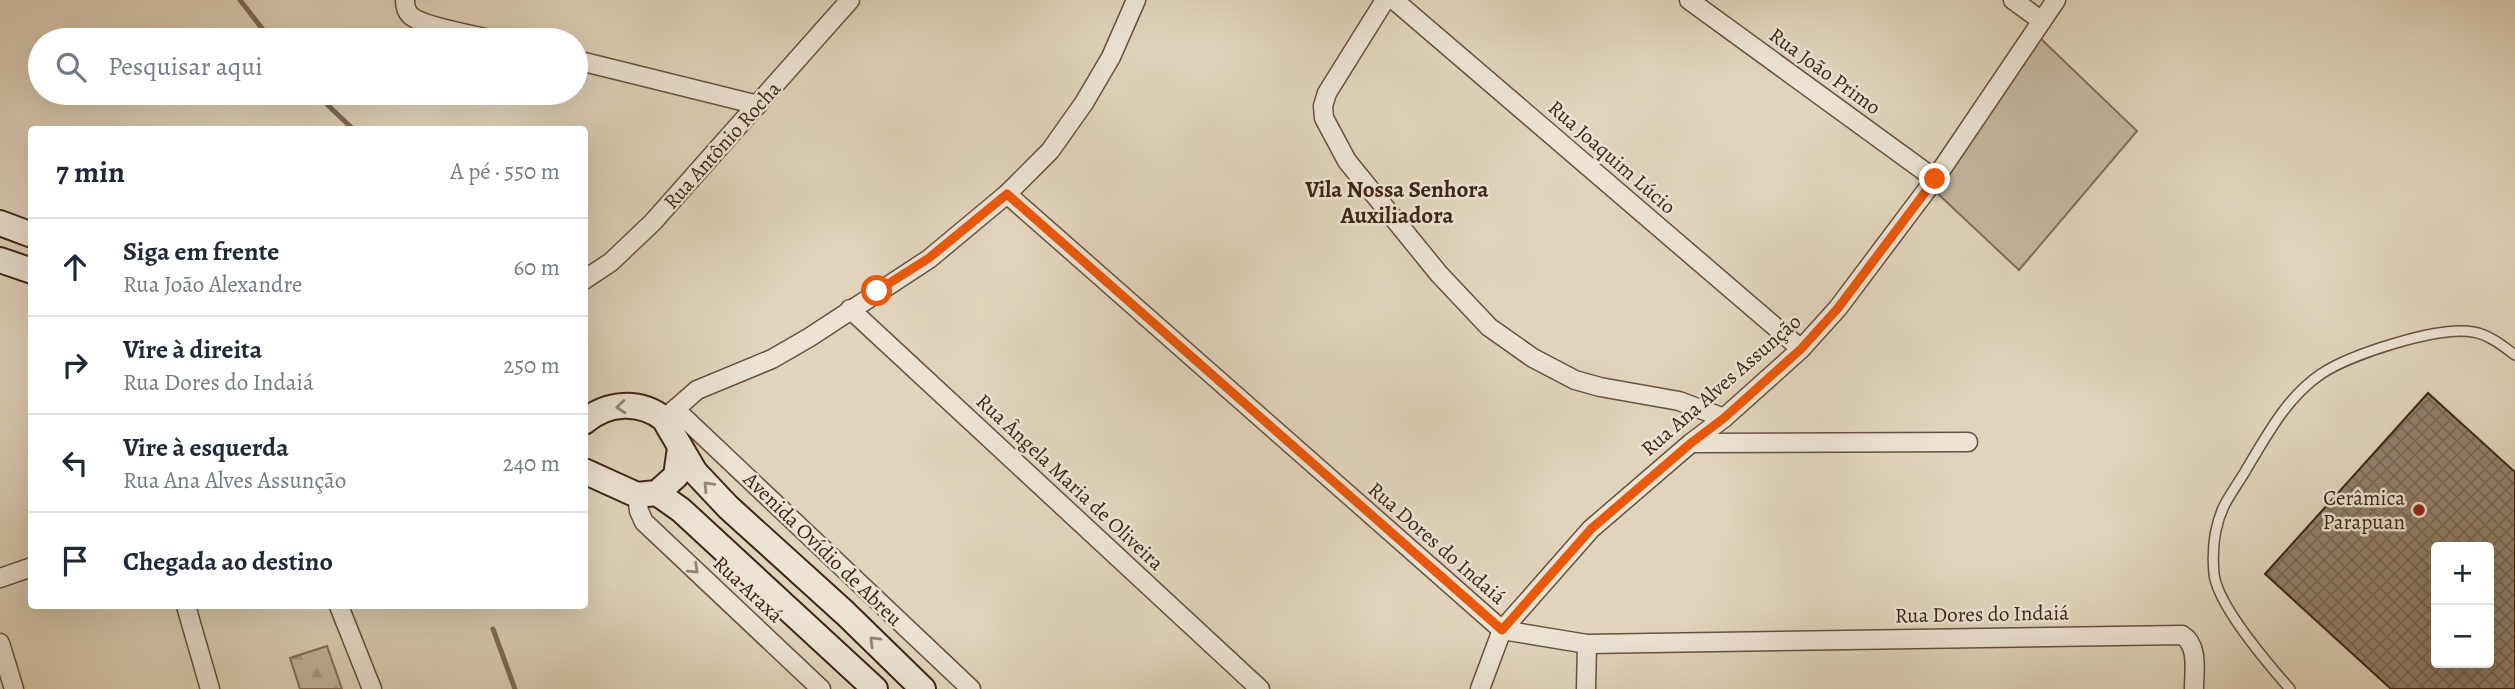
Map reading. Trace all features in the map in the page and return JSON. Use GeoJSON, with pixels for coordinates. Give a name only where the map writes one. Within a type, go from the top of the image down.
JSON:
{"type":"FeatureCollection","features":[{"type":"Feature","properties":{"kind":"main road"},"geometry":{"type":"LineString","coordinates":[[0,223],[28,234]]}},
{"type":"Feature","properties":{"kind":"main road"},"geometry":{"type":"LineString","coordinates":[[0,260],[28,270]]}},
{"type":"Feature","properties":{"kind":"main road"},"geometry":{"type":"LineString","coordinates":[[588,418],[605,409],[631,405],[669,414]]}},
{"type":"Feature","properties":{"kind":"main road","name":"Avenida Ovídio de Abreu"},"geometry":{"type":"LineString","coordinates":[[669,414],[680,448],[695,472],[728,507],[845,612],[923,689]]}},
{"type":"Feature","properties":{"kind":"main road"},"geometry":{"type":"LineString","coordinates":[[647,494],[676,476],[680,448]]}},
{"type":"Feature","properties":{"kind":"main road"},"geometry":{"type":"LineString","coordinates":[[588,469],[647,494],[701,528],[875,689]]}},
{"type":"Feature","properties":{"kind":"street"},"geometry":{"type":"LineString","coordinates":[[405,0],[404,4],[410,15],[421,22],[446,28]]}},
{"type":"Feature","properties":{"kind":"street","name":"Rua Antônio Rocha"},"geometry":{"type":"LineString","coordinates":[[588,277],[611,262],[653,222],[850,0]]}},
{"type":"Feature","properties":{"kind":"street"},"geometry":{"type":"LineString","coordinates":[[669,414],[697,390],[772,359],[810,337],[929,258],[1007,194],[1050,151],[1084,103],[1111,57],[1136,0]]}},
{"type":"Feature","properties":{"kind":"street"},"geometry":{"type":"LineString","coordinates":[[1385,0],[1327,93],[1323,106],[1324,118],[1347,161],[1422,253],[1489,327],[1533,358],[1575,380],[1679,401],[1724,418]]}},
{"type":"Feature","properties":{"kind":"street","name":"Rua Joaquim Lúcio"},"geometry":{"type":"LineString","coordinates":[[1394,0],[1801,349]]}},
{"type":"Feature","properties":{"kind":"street","name":"Rua João Primo"},"geometry":{"type":"LineString","coordinates":[[1689,0],[1935,179]]}},
{"type":"Feature","properties":{"kind":"street"},"geometry":{"type":"LineString","coordinates":[[2012,0],[2042,21]]}},
{"type":"Feature","properties":{"kind":"street","name":"Rua Ana Alves Assunção"},"geometry":{"type":"LineString","coordinates":[[1480,689],[1502,630],[1591,529],[1724,418],[1801,349],[1838,308],[1935,179],[2056,0]]}},
{"type":"Feature","properties":{"kind":"street"},"geometry":{"type":"LineString","coordinates":[[588,63],[758,105]]}},
{"type":"Feature","properties":{"kind":"street","name":"Rua Dores do Indaiá"},"geometry":{"type":"LineString","coordinates":[[1007,194],[1502,630],[1587,644],[2182,635],[2189,639],[2193,648],[2194,689]]}},
{"type":"Feature","properties":{"kind":"street","name":"Rua Ângela Maria de Oliveira"},"geometry":{"type":"LineString","coordinates":[[850,309],[1260,689]]}},
{"type":"Feature","properties":{"kind":"street","name":"Avenida Ovídio de Abreu"},"geometry":{"type":"LineString","coordinates":[[669,414],[971,689]]}},
{"type":"Feature","properties":{"kind":"street"},"geometry":{"type":"LineString","coordinates":[[1691,443],[1968,442]]}},
{"type":"Feature","properties":{"kind":"street","name":"Rua Araxá"},"geometry":{"type":"LineString","coordinates":[[647,494],[639,512],[644,522],[821,689]]}},
{"type":"Feature","properties":{"kind":"street"},"geometry":{"type":"LineString","coordinates":[[0,578],[28,568]]}},
{"type":"Feature","properties":{"kind":"street"},"geometry":{"type":"LineString","coordinates":[[187,609],[210,689]]}},
{"type":"Feature","properties":{"kind":"street"},"geometry":{"type":"LineString","coordinates":[[341,609],[372,689]]}},
{"type":"Feature","properties":{"kind":"street"},"geometry":{"type":"LineString","coordinates":[[0,643],[14,689]]}},
{"type":"Feature","properties":{"kind":"street"},"geometry":{"type":"LineString","coordinates":[[1586,689],[1587,644]]}},
{"type":"Feature","properties":{"kind":"lane"},"geometry":{"type":"LineString","coordinates":[[2290,689],[2226,603],[2215,577],[2213,546],[2223,508],[2280,415],[2288,404],[2321,374],[2350,359],[2446,331],[2475,332],[2515,355]]}},
{"type":"Feature","properties":{"kind":"green space"},"geometry":{"type":"Polygon","coordinates":[[[2039,37],[2137,131],[2019,270],[1936,192],[2039,37]]]}},
{"type":"Feature","properties":{"kind":"green space"},"geometry":{"type":"Polygon","coordinates":[[[327,646],[342,689],[300,689],[290,658],[327,646]]]}},
{"type":"Feature","properties":{"kind":"building","name":"Cerâmica Parapuan"},"geometry":{"type":"Polygon","coordinates":[[[2428,393],[2515,472],[2515,689],[2391,689],[2265,574],[2428,393]]]}},
{"type":"Feature","properties":{"kind":"waterway"},"geometry":{"type":"LineString","coordinates":[[240,0],[262,28]]}},
{"type":"Feature","properties":{"kind":"waterway"},"geometry":{"type":"LineString","coordinates":[[328,105],[350,126]]}},
{"type":"Feature","properties":{"kind":"waterway"},"geometry":{"type":"LineString","coordinates":[[493,629],[515,689]]}},
{"type":"Feature","properties":{"kind":"place","name":"Cerâmica Parapuan"},"geometry":{"type":"Point","coordinates":[2419,510]}},
{"type":"Feature","properties":{"kind":"district","name":"Vila Nossa Senhora Auxiliadora"},"geometry":{"type":"Point","coordinates":[1397,202]}},
{"type":"Feature","properties":{"kind":"route"},"geometry":{"type":"LineString","coordinates":[[877,291],[929,258],[1007,194],[1502,630],[1591,529],[1724,418],[1801,349],[1838,308],[1935,179]]}}]}
